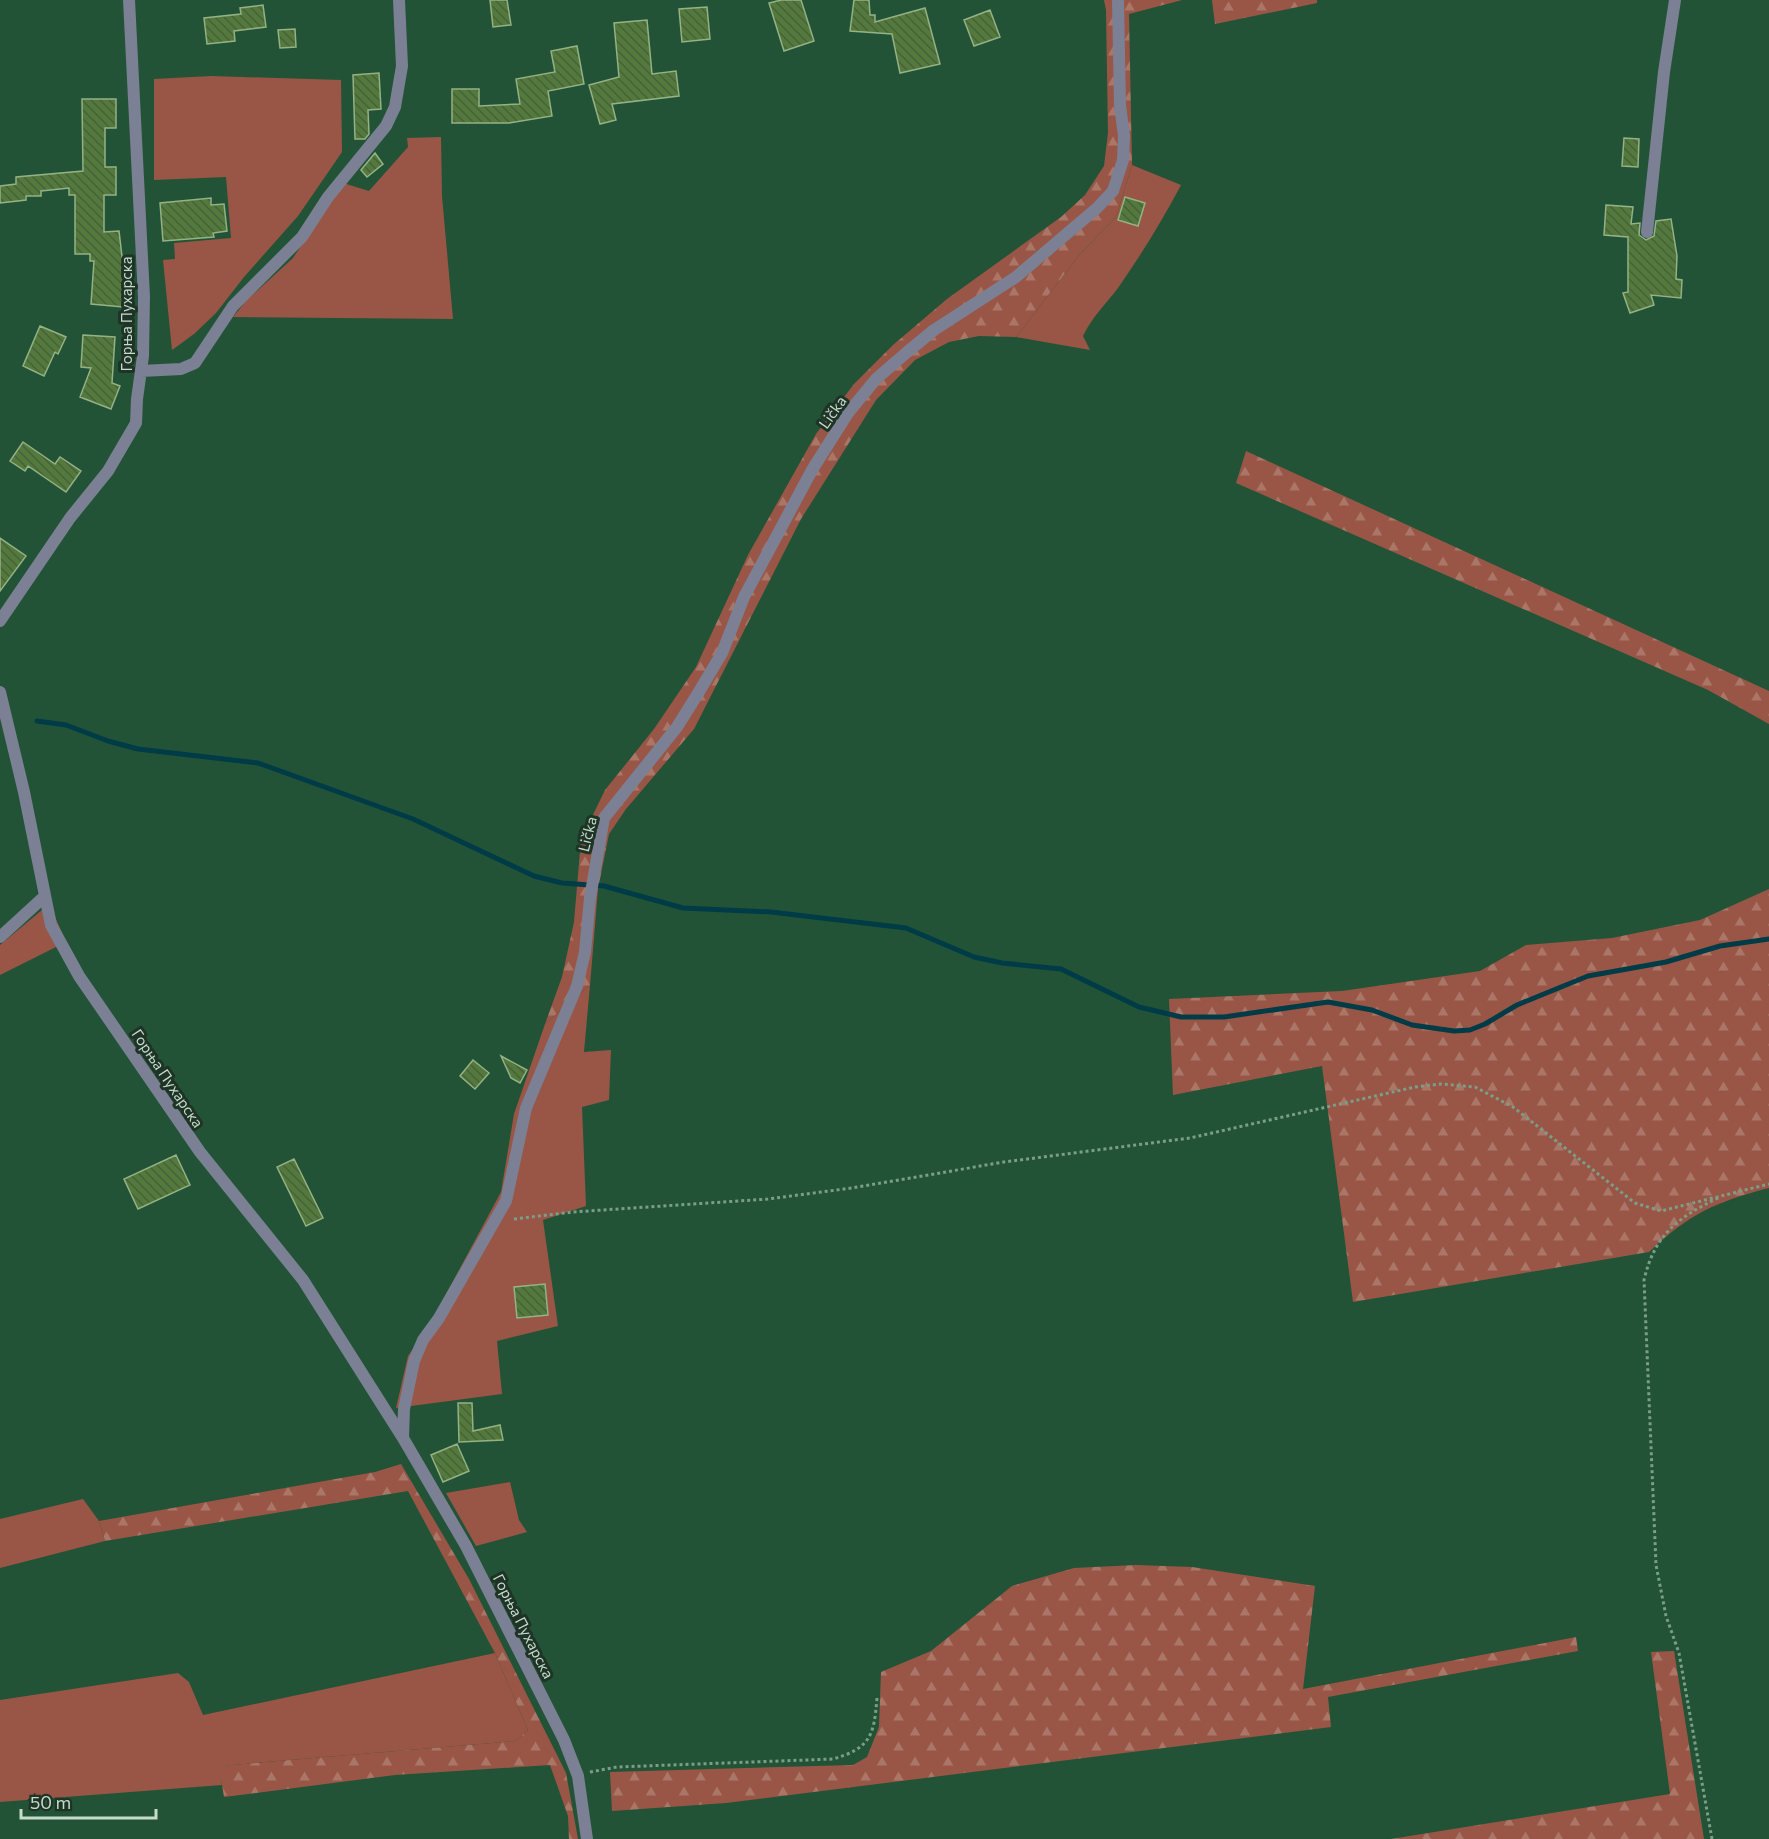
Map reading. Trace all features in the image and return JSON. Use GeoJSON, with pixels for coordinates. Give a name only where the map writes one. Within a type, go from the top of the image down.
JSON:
{"type":"FeatureCollection","features":[{"type":"Feature","properties":{"kind":"street","name":"Горња Пухарска"},"geometry":{"type":"LineString","coordinates":[[0,621],[64,527],[108,471],[136,423],[144,297],[129,0]]}},
{"type":"Feature","properties":{"kind":"street"},"geometry":{"type":"LineString","coordinates":[[141,371],[181,369],[195,363],[233,306],[302,237],[341,179],[386,126],[395,107],[402,66],[399,0]]}},
{"type":"Feature","properties":{"kind":"street","name":"Lička"},"geometry":{"type":"LineString","coordinates":[[494,1222],[506,1201],[526,1108],[578,986],[604,818],[678,727],[722,653],[744,597],[812,470],[848,413],[876,379],[906,353],[934,330],[1016,277],[1097,208],[1113,191],[1123,160],[1124,136],[1120,105],[1119,0]]}},
{"type":"Feature","properties":{"kind":"street"},"geometry":{"type":"LineString","coordinates":[[1647,232],[1674,0]]}},
{"type":"Feature","properties":{"kind":"street","name":"Горња Пухарска"},"geometry":{"type":"LineString","coordinates":[[0,692],[24,792],[51,925],[79,976],[200,1152],[303,1280],[403,1438],[466,1546],[515,1639],[564,1740],[578,1776],[586,1839]]}},
{"type":"Feature","properties":{"kind":"street"},"geometry":{"type":"LineString","coordinates":[[0,937],[45,896]]}},
{"type":"Feature","properties":{"kind":"street"},"geometry":{"type":"LineString","coordinates":[[403,1438],[409,1384],[423,1340],[439,1318],[494,1222]]}},
{"type":"Feature","properties":{"kind":"path"},"geometry":{"type":"LineString","coordinates":[[494,1222],[573,1212],[768,1199],[852,1188],[1004,1162],[1191,1138],[1415,1087],[1442,1084],[1475,1087],[1513,1107],[1635,1203],[1661,1210],[1769,1184]]}},
{"type":"Feature","properties":{"kind":"path"},"geometry":{"type":"LineString","coordinates":[[1712,1839],[1679,1653],[1666,1616],[1656,1565],[1644,1280],[1648,1263],[1669,1227],[1691,1211],[1724,1194]]}},
{"type":"Feature","properties":{"kind":"path"},"geometry":{"type":"LineString","coordinates":[[578,1776],[616,1767],[833,1759],[862,1748],[874,1730],[877,1698]]}},
{"type":"Feature","properties":{"kind":"green space"},"geometry":{"type":"Polygon","coordinates":[[[1104,0],[1182,0],[1129,14],[1132,165],[1116,217],[1080,254],[1016,337],[979,336],[949,342],[915,360],[876,400],[801,519],[694,729],[626,809],[609,834],[598,889],[590,985],[545,1024],[562,977],[574,922],[581,840],[605,790],[654,729],[696,667],[748,555],[816,434],[854,384],[893,345],[947,299],[1061,217],[1085,195],[1104,166],[1108,133],[1104,0]]]}},
{"type":"Feature","properties":{"kind":"green space"},"geometry":{"type":"Polygon","coordinates":[[[1212,0],[1317,0],[1317,3],[1215,24],[1212,0]]]}},
{"type":"Feature","properties":{"kind":"green space"},"geometry":{"type":"Polygon","coordinates":[[[211,76],[341,80],[342,152],[298,216],[244,277],[216,313],[194,334],[172,350],[163,260],[175,259],[174,243],[231,238],[226,177],[154,180],[154,79],[211,76]]]}},
{"type":"Feature","properties":{"kind":"green space"},"geometry":{"type":"Polygon","coordinates":[[[441,137],[442,196],[453,319],[233,317],[246,301],[293,258],[343,183],[369,191],[408,147],[407,138],[441,137]]]}},
{"type":"Feature","properties":{"kind":"green space"},"geometry":{"type":"Polygon","coordinates":[[[1132,165],[1181,185],[1135,263],[1083,336],[1090,350],[1016,337],[1080,254],[1116,217],[1132,165]]]}},
{"type":"Feature","properties":{"kind":"green space"},"geometry":{"type":"Polygon","coordinates":[[[1246,451],[1769,691],[1769,724],[1708,690],[1236,483],[1246,451]]]}},
{"type":"Feature","properties":{"kind":"green space"},"geometry":{"type":"Polygon","coordinates":[[[1769,889],[1769,1188],[1718,1204],[1704,1211],[1677,1228],[1649,1252],[1353,1302],[1322,1066],[1173,1095],[1169,999],[1342,991],[1480,971],[1526,945],[1612,938],[1700,920],[1769,889]]]}},
{"type":"Feature","properties":{"kind":"green space"},"geometry":{"type":"Polygon","coordinates":[[[42,910],[55,917],[66,942],[0,975],[0,945],[42,910]]]}},
{"type":"Feature","properties":{"kind":"green space"},"geometry":{"type":"Polygon","coordinates":[[[590,985],[584,1052],[611,1050],[609,1100],[582,1107],[586,1206],[543,1220],[558,1326],[497,1341],[502,1394],[396,1408],[408,1356],[430,1324],[501,1192],[514,1114],[545,1024],[590,985]]]}},
{"type":"Feature","properties":{"kind":"green space"},"geometry":{"type":"Polygon","coordinates":[[[401,1464],[469,1579],[566,1773],[578,1839],[569,1839],[568,1816],[550,1765],[395,1775],[224,1797],[219,1766],[515,1741],[528,1730],[495,1653],[408,1491],[105,1541],[99,1521],[375,1472],[401,1464]]]}},
{"type":"Feature","properties":{"kind":"green space"},"geometry":{"type":"Polygon","coordinates":[[[510,1482],[519,1520],[527,1532],[476,1546],[446,1493],[510,1482]]]}},
{"type":"Feature","properties":{"kind":"green space"},"geometry":{"type":"Polygon","coordinates":[[[83,1499],[99,1521],[105,1541],[0,1568],[0,1519],[83,1499]]]}},
{"type":"Feature","properties":{"kind":"green space"},"geometry":{"type":"Polygon","coordinates":[[[1136,1565],[1192,1567],[1315,1586],[1303,1689],[1576,1637],[1578,1651],[1328,1697],[1331,1727],[726,1803],[612,1811],[610,1772],[853,1765],[867,1757],[879,1727],[881,1672],[931,1651],[1012,1586],[1074,1568],[1136,1565]]]}},
{"type":"Feature","properties":{"kind":"green space"},"geometry":{"type":"Polygon","coordinates":[[[1674,1651],[1704,1839],[1391,1839],[1670,1794],[1651,1652],[1674,1651]]]}},
{"type":"Feature","properties":{"kind":"green space"},"geometry":{"type":"Polygon","coordinates":[[[495,1653],[528,1730],[515,1741],[220,1766],[222,1785],[0,1802],[0,1700],[178,1673],[189,1682],[203,1715],[495,1653]]]}},
{"type":"Feature","properties":{"kind":"building"},"geometry":{"type":"Polygon","coordinates":[[[490,0],[507,0],[511,25],[493,27],[490,0]]]}},
{"type":"Feature","properties":{"kind":"building"},"geometry":{"type":"Polygon","coordinates":[[[781,0],[801,0],[814,41],[784,51],[769,3],[781,0]]]}},
{"type":"Feature","properties":{"kind":"building"},"geometry":{"type":"Polygon","coordinates":[[[854,0],[869,0],[870,15],[875,15],[875,22],[925,8],[940,64],[900,73],[892,34],[850,31],[854,0]]]}},
{"type":"Feature","properties":{"kind":"building"},"geometry":{"type":"Polygon","coordinates":[[[263,5],[266,27],[234,31],[235,41],[207,44],[204,18],[241,14],[240,8],[263,5]]]}},
{"type":"Feature","properties":{"kind":"building"},"geometry":{"type":"Polygon","coordinates":[[[707,7],[710,39],[682,42],[679,9],[707,7]]]}},
{"type":"Feature","properties":{"kind":"building"},"geometry":{"type":"Polygon","coordinates":[[[990,10],[1000,37],[974,46],[964,20],[990,10]]]}},
{"type":"Feature","properties":{"kind":"building"},"geometry":{"type":"Polygon","coordinates":[[[647,20],[652,74],[676,71],[679,96],[612,104],[616,120],[600,124],[589,85],[619,77],[614,23],[647,20]]]}},
{"type":"Feature","properties":{"kind":"building"},"geometry":{"type":"Polygon","coordinates":[[[295,29],[296,47],[280,48],[278,30],[295,29]]]}},
{"type":"Feature","properties":{"kind":"building"},"geometry":{"type":"Polygon","coordinates":[[[577,46],[584,84],[548,91],[552,116],[509,123],[452,123],[452,89],[479,89],[479,106],[520,104],[516,79],[555,72],[551,51],[577,46]]]}},
{"type":"Feature","properties":{"kind":"building"},"geometry":{"type":"Polygon","coordinates":[[[379,73],[381,109],[368,110],[369,134],[365,139],[355,139],[353,75],[379,73]]]}},
{"type":"Feature","properties":{"kind":"building"},"geometry":{"type":"Polygon","coordinates":[[[82,99],[116,99],[116,128],[105,128],[105,167],[116,167],[116,195],[104,195],[104,232],[119,231],[125,282],[123,307],[91,304],[94,261],[90,261],[90,254],[75,254],[75,195],[69,195],[69,188],[41,191],[41,196],[26,196],[26,200],[0,203],[0,186],[16,184],[16,177],[83,171],[82,99]]]}},
{"type":"Feature","properties":{"kind":"building"},"geometry":{"type":"Polygon","coordinates":[[[1624,138],[1639,139],[1638,167],[1622,166],[1624,138]]]}},
{"type":"Feature","properties":{"kind":"building"},"geometry":{"type":"Polygon","coordinates":[[[375,153],[383,164],[367,177],[361,170],[375,153]]]}},
{"type":"Feature","properties":{"kind":"building"},"geometry":{"type":"Polygon","coordinates":[[[1125,197],[1145,203],[1138,226],[1118,220],[1125,197]]]}},
{"type":"Feature","properties":{"kind":"building"},"geometry":{"type":"Polygon","coordinates":[[[211,198],[211,205],[224,204],[227,231],[213,233],[214,237],[163,241],[160,203],[211,198]]]}},
{"type":"Feature","properties":{"kind":"building"},"geometry":{"type":"Polygon","coordinates":[[[1606,205],[1633,207],[1631,224],[1640,223],[1639,235],[1646,240],[1654,236],[1656,221],[1671,219],[1677,256],[1676,279],[1682,280],[1681,298],[1651,295],[1654,305],[1630,313],[1623,293],[1628,292],[1628,237],[1604,235],[1606,205]]]}},
{"type":"Feature","properties":{"kind":"building"},"geometry":{"type":"Polygon","coordinates":[[[40,326],[66,337],[58,354],[55,352],[44,376],[23,366],[40,326]]]}},
{"type":"Feature","properties":{"kind":"building"},"geometry":{"type":"Polygon","coordinates":[[[83,335],[115,337],[112,383],[120,386],[111,409],[80,397],[91,368],[81,367],[83,335]]]}},
{"type":"Feature","properties":{"kind":"building"},"geometry":{"type":"Polygon","coordinates":[[[23,442],[55,464],[60,457],[81,471],[66,492],[28,466],[25,471],[10,461],[23,442]]]}},
{"type":"Feature","properties":{"kind":"building"},"geometry":{"type":"Polygon","coordinates":[[[0,538],[26,556],[0,591],[0,538]]]}},
{"type":"Feature","properties":{"kind":"building"},"geometry":{"type":"Polygon","coordinates":[[[501,1056],[527,1070],[520,1083],[511,1078],[501,1056]]]}},
{"type":"Feature","properties":{"kind":"building"},"geometry":{"type":"Polygon","coordinates":[[[473,1060],[489,1073],[475,1089],[460,1076],[473,1060]]]}},
{"type":"Feature","properties":{"kind":"building"},"geometry":{"type":"Polygon","coordinates":[[[176,1155],[190,1185],[138,1209],[124,1179],[176,1155]]]}},
{"type":"Feature","properties":{"kind":"building"},"geometry":{"type":"Polygon","coordinates":[[[294,1159],[323,1218],[306,1226],[277,1167],[294,1159]]]}},
{"type":"Feature","properties":{"kind":"building"},"geometry":{"type":"Polygon","coordinates":[[[545,1284],[548,1315],[517,1318],[514,1287],[545,1284]]]}},
{"type":"Feature","properties":{"kind":"building"},"geometry":{"type":"Polygon","coordinates":[[[458,1403],[472,1403],[473,1431],[500,1425],[503,1440],[459,1442],[458,1403]]]}},
{"type":"Feature","properties":{"kind":"building"},"geometry":{"type":"Polygon","coordinates":[[[457,1444],[469,1471],[443,1482],[431,1455],[457,1444]]]}},
{"type":"Feature","properties":{"kind":"waterway"},"geometry":{"type":"LineString","coordinates":[[37,721],[66,725],[108,741],[138,749],[258,763],[413,819],[534,876],[562,883],[604,886],[683,908],[771,912],[906,928],[974,957],[1002,963],[1061,969],[1139,1007],[1181,1017],[1224,1017],[1328,1002],[1372,1010],[1412,1025],[1454,1031],[1470,1030],[1517,1005],[1588,976],[1666,962],[1720,946],[1769,939]]}}]}
